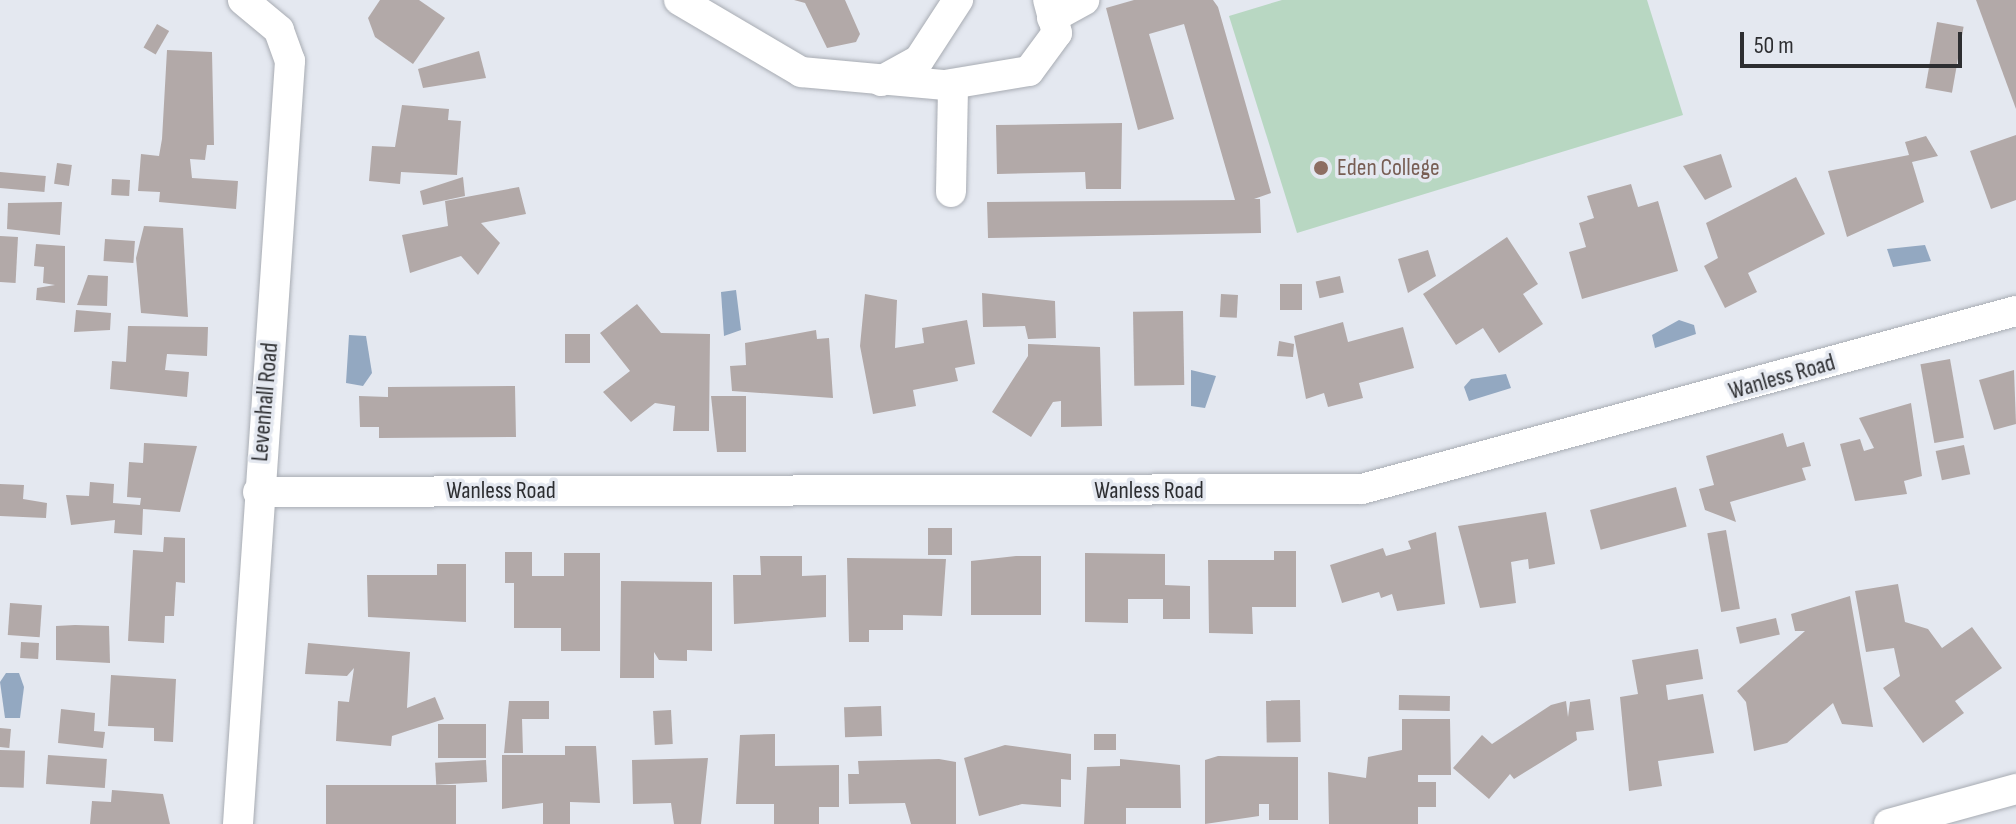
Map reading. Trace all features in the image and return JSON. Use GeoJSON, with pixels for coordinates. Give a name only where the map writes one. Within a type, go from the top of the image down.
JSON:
{"type":"FeatureCollection","features":[{"type":"Feature","properties":{"kind":"street","name":"Levenhall Road"},"geometry":{"type":"LineString","coordinates":[[238,824],[258,492],[290,61],[279,30],[243,0]]}},
{"type":"Feature","properties":{"kind":"street"},"geometry":{"type":"LineString","coordinates":[[679,0],[801,72],[879,82],[953,85],[1029,71],[1048,53],[1057,33],[1050,9],[1084,0]]}},
{"type":"Feature","properties":{"kind":"street"},"geometry":{"type":"LineString","coordinates":[[879,82],[919,60],[958,0]]}},
{"type":"Feature","properties":{"kind":"street"},"geometry":{"type":"LineString","coordinates":[[951,192],[953,85]]}},
{"type":"Feature","properties":{"kind":"street","name":"Wanless Road"},"geometry":{"type":"LineString","coordinates":[[258,492],[1362,489],[2016,311]]}},
{"type":"Feature","properties":{"kind":"street"},"geometry":{"type":"LineString","coordinates":[[1889,824],[2016,789]]}},
{"type":"Feature","properties":{"kind":"green space"},"geometry":{"type":"Polygon","coordinates":[[[1282,0],[1647,0],[1683,115],[1297,233],[1229,16],[1282,0]]]}},
{"type":"Feature","properties":{"kind":"water"},"geometry":{"type":"Polygon","coordinates":[[[1925,245],[1931,261],[1893,267],[1887,249],[1925,245]]]}},
{"type":"Feature","properties":{"kind":"water"},"geometry":{"type":"Polygon","coordinates":[[[736,290],[741,330],[724,336],[721,292],[736,290]]]}},
{"type":"Feature","properties":{"kind":"water"},"geometry":{"type":"Polygon","coordinates":[[[1679,320],[1694,325],[1696,334],[1655,348],[1652,335],[1679,320]]]}},
{"type":"Feature","properties":{"kind":"water"},"geometry":{"type":"Polygon","coordinates":[[[349,335],[366,336],[372,373],[363,386],[346,383],[349,335]]]}},
{"type":"Feature","properties":{"kind":"water"},"geometry":{"type":"Polygon","coordinates":[[[1191,370],[1216,376],[1205,408],[1191,406],[1191,370]]]}},
{"type":"Feature","properties":{"kind":"water"},"geometry":{"type":"Polygon","coordinates":[[[1506,374],[1511,388],[1469,401],[1464,387],[1471,379],[1506,374]]]}},
{"type":"Feature","properties":{"kind":"water"},"geometry":{"type":"Polygon","coordinates":[[[6,673],[19,673],[24,687],[20,718],[5,718],[0,682],[6,673]]]}},
{"type":"Feature","properties":{"kind":"building"},"geometry":{"type":"Polygon","coordinates":[[[380,0],[419,0],[445,18],[413,64],[375,37],[368,18],[380,0]]]}},
{"type":"Feature","properties":{"kind":"building"},"geometry":{"type":"Polygon","coordinates":[[[794,0],[845,0],[860,34],[856,42],[827,48],[805,3],[794,0]]]}},
{"type":"Feature","properties":{"kind":"building"},"geometry":{"type":"Polygon","coordinates":[[[1134,0],[1213,0],[1218,7],[1271,193],[1254,199],[1260,199],[1261,233],[988,238],[987,202],[1235,200],[1184,24],[1149,34],[1174,119],[1138,130],[1106,8],[1134,0]]]}},
{"type":"Feature","properties":{"kind":"building"},"geometry":{"type":"Polygon","coordinates":[[[1976,0],[2016,0],[2016,109],[1976,0]]]}},
{"type":"Feature","properties":{"kind":"building"},"geometry":{"type":"Polygon","coordinates":[[[1937,22],[1964,27],[1952,93],[1925,88],[1937,22]]]}},
{"type":"Feature","properties":{"kind":"building"},"geometry":{"type":"Polygon","coordinates":[[[157,24],[169,31],[156,54],[144,47],[157,24]]]}},
{"type":"Feature","properties":{"kind":"building"},"geometry":{"type":"Polygon","coordinates":[[[167,50],[212,52],[214,145],[207,145],[205,160],[190,159],[192,178],[238,181],[236,209],[159,202],[160,192],[138,191],[141,154],[159,156],[167,50]]]}},
{"type":"Feature","properties":{"kind":"building"},"geometry":{"type":"Polygon","coordinates":[[[479,51],[486,78],[423,88],[418,69],[479,51]]]}},
{"type":"Feature","properties":{"kind":"building"},"geometry":{"type":"Polygon","coordinates":[[[402,105],[449,109],[448,120],[461,121],[457,175],[401,172],[400,184],[369,181],[372,146],[395,147],[402,105]]]}},
{"type":"Feature","properties":{"kind":"building"},"geometry":{"type":"Polygon","coordinates":[[[1122,123],[1121,189],[1086,189],[1085,172],[997,174],[996,125],[1122,123]]]}},
{"type":"Feature","properties":{"kind":"building"},"geometry":{"type":"Polygon","coordinates":[[[2016,135],[2016,200],[1991,209],[1970,151],[2016,135]]]}},
{"type":"Feature","properties":{"kind":"building"},"geometry":{"type":"Polygon","coordinates":[[[1926,136],[1938,156],[1912,162],[1924,202],[1847,237],[1828,171],[1909,155],[1905,142],[1926,136]]]}},
{"type":"Feature","properties":{"kind":"building"},"geometry":{"type":"Polygon","coordinates":[[[1721,154],[1732,187],[1705,200],[1683,166],[1721,154]]]}},
{"type":"Feature","properties":{"kind":"building"},"geometry":{"type":"Polygon","coordinates":[[[57,163],[72,165],[69,186],[54,184],[57,163]]]}},
{"type":"Feature","properties":{"kind":"building"},"geometry":{"type":"Polygon","coordinates":[[[0,172],[46,176],[44,192],[0,188],[0,172]]]}},
{"type":"Feature","properties":{"kind":"building"},"geometry":{"type":"Polygon","coordinates":[[[463,177],[465,196],[423,205],[420,191],[463,177]]]}},
{"type":"Feature","properties":{"kind":"building"},"geometry":{"type":"Polygon","coordinates":[[[1796,177],[1825,234],[1748,273],[1757,292],[1725,308],[1704,266],[1718,258],[1706,223],[1796,177]]]}},
{"type":"Feature","properties":{"kind":"building"},"geometry":{"type":"Polygon","coordinates":[[[112,179],[130,180],[129,196],[111,195],[112,179]]]}},
{"type":"Feature","properties":{"kind":"building"},"geometry":{"type":"Polygon","coordinates":[[[1631,184],[1638,207],[1658,201],[1678,271],[1582,299],[1569,252],[1586,247],[1579,223],[1594,218],[1587,196],[1631,184]]]}},
{"type":"Feature","properties":{"kind":"building"},"geometry":{"type":"Polygon","coordinates":[[[519,187],[526,214],[481,223],[500,243],[478,275],[461,256],[410,273],[402,235],[448,226],[445,201],[519,187]]]}},
{"type":"Feature","properties":{"kind":"building"},"geometry":{"type":"Polygon","coordinates":[[[62,202],[60,235],[7,229],[8,203],[62,202]]]}},
{"type":"Feature","properties":{"kind":"building"},"geometry":{"type":"Polygon","coordinates":[[[144,226],[183,228],[188,317],[141,313],[136,258],[144,226]]]}},
{"type":"Feature","properties":{"kind":"building"},"geometry":{"type":"Polygon","coordinates":[[[0,236],[18,237],[16,283],[0,282],[0,236]]]}},
{"type":"Feature","properties":{"kind":"building"},"geometry":{"type":"Polygon","coordinates":[[[1507,237],[1538,284],[1523,294],[1543,324],[1499,353],[1483,328],[1456,345],[1423,294],[1507,237]]]}},
{"type":"Feature","properties":{"kind":"building"},"geometry":{"type":"Polygon","coordinates":[[[105,239],[135,241],[133,263],[103,261],[105,239]]]}},
{"type":"Feature","properties":{"kind":"building"},"geometry":{"type":"Polygon","coordinates":[[[36,244],[65,246],[65,303],[36,300],[37,288],[55,285],[43,283],[44,267],[34,266],[36,244]]]}},
{"type":"Feature","properties":{"kind":"building"},"geometry":{"type":"Polygon","coordinates":[[[1428,250],[1436,276],[1408,293],[1398,259],[1428,250]]]}},
{"type":"Feature","properties":{"kind":"building"},"geometry":{"type":"Polygon","coordinates":[[[88,275],[108,276],[107,306],[77,305],[88,275]]]}},
{"type":"Feature","properties":{"kind":"building"},"geometry":{"type":"Polygon","coordinates":[[[1340,276],[1344,293],[1319,298],[1316,282],[1340,276]]]}},
{"type":"Feature","properties":{"kind":"building"},"geometry":{"type":"Polygon","coordinates":[[[1280,284],[1302,284],[1302,310],[1280,310],[1280,284]]]}},
{"type":"Feature","properties":{"kind":"building"},"geometry":{"type":"Polygon","coordinates":[[[982,293],[1055,301],[1056,338],[1028,339],[1025,326],[983,327],[982,293]]]}},
{"type":"Feature","properties":{"kind":"building"},"geometry":{"type":"Polygon","coordinates":[[[865,294],[897,300],[895,348],[924,343],[922,328],[967,320],[975,364],[955,368],[958,381],[913,390],[916,406],[873,414],[860,346],[865,294]]]}},
{"type":"Feature","properties":{"kind":"building"},"geometry":{"type":"Polygon","coordinates":[[[1221,294],[1238,295],[1237,318],[1220,317],[1221,294]]]}},
{"type":"Feature","properties":{"kind":"building"},"geometry":{"type":"Polygon","coordinates":[[[637,304],[661,333],[710,334],[709,431],[673,431],[675,406],[655,403],[631,422],[603,392],[630,371],[600,333],[637,304]]]}},
{"type":"Feature","properties":{"kind":"building"},"geometry":{"type":"Polygon","coordinates":[[[76,310],[111,313],[110,330],[74,332],[76,310]]]}},
{"type":"Feature","properties":{"kind":"building"},"geometry":{"type":"Polygon","coordinates":[[[1183,311],[1184,385],[1134,386],[1133,312],[1183,311]]]}},
{"type":"Feature","properties":{"kind":"building"},"geometry":{"type":"Polygon","coordinates":[[[1343,322],[1348,342],[1403,327],[1414,368],[1359,383],[1363,398],[1328,407],[1324,393],[1306,399],[1294,336],[1343,322]]]}},
{"type":"Feature","properties":{"kind":"building"},"geometry":{"type":"Polygon","coordinates":[[[128,326],[208,327],[207,356],[167,354],[165,370],[189,372],[187,397],[110,389],[112,361],[126,362],[128,326]]]}},
{"type":"Feature","properties":{"kind":"building"},"geometry":{"type":"Polygon","coordinates":[[[816,330],[817,339],[829,338],[833,398],[732,391],[730,366],[746,365],[745,343],[816,330]]]}},
{"type":"Feature","properties":{"kind":"building"},"geometry":{"type":"Polygon","coordinates":[[[565,334],[590,334],[590,363],[565,363],[565,334]]]}},
{"type":"Feature","properties":{"kind":"building"},"geometry":{"type":"Polygon","coordinates":[[[1279,341],[1294,344],[1293,357],[1277,356],[1279,341]]]}},
{"type":"Feature","properties":{"kind":"building"},"geometry":{"type":"Polygon","coordinates":[[[1028,344],[1100,347],[1102,426],[1061,427],[1061,401],[1053,402],[1031,437],[992,412],[1028,356],[1028,344]]]}},
{"type":"Feature","properties":{"kind":"building"},"geometry":{"type":"Polygon","coordinates":[[[1950,359],[1964,438],[1934,443],[1920,364],[1950,359]]]}},
{"type":"Feature","properties":{"kind":"building"},"geometry":{"type":"Polygon","coordinates":[[[2014,370],[2016,424],[1994,430],[1979,380],[2014,370]]]}},
{"type":"Feature","properties":{"kind":"building"},"geometry":{"type":"Polygon","coordinates":[[[515,386],[516,437],[379,438],[379,427],[360,427],[359,396],[388,397],[388,387],[515,386]]]}},
{"type":"Feature","properties":{"kind":"building"},"geometry":{"type":"Polygon","coordinates":[[[711,396],[746,396],[746,452],[717,452],[711,396]]]}},
{"type":"Feature","properties":{"kind":"building"},"geometry":{"type":"Polygon","coordinates":[[[1911,403],[1922,476],[1904,481],[1907,494],[1855,501],[1840,444],[1860,439],[1864,451],[1874,448],[1859,418],[1911,403]]]}},
{"type":"Feature","properties":{"kind":"building"},"geometry":{"type":"Polygon","coordinates":[[[1783,433],[1787,447],[1804,442],[1811,466],[1802,468],[1806,480],[1730,502],[1736,522],[1705,510],[1699,489],[1714,485],[1706,456],[1783,433]]]}},
{"type":"Feature","properties":{"kind":"building"},"geometry":{"type":"Polygon","coordinates":[[[144,443],[197,446],[180,512],[143,509],[142,535],[114,533],[115,520],[71,525],[66,495],[89,496],[90,482],[114,484],[113,503],[140,505],[141,498],[127,497],[129,462],[143,463],[144,443]]]}},
{"type":"Feature","properties":{"kind":"building"},"geometry":{"type":"Polygon","coordinates":[[[1964,445],[1970,474],[1942,480],[1936,451],[1964,445]]]}},
{"type":"Feature","properties":{"kind":"building"},"geometry":{"type":"Polygon","coordinates":[[[0,484],[24,485],[23,499],[47,503],[46,518],[0,516],[0,484]]]}},
{"type":"Feature","properties":{"kind":"building"},"geometry":{"type":"Polygon","coordinates":[[[1676,487],[1687,527],[1601,550],[1590,510],[1676,487]]]}},
{"type":"Feature","properties":{"kind":"building"},"geometry":{"type":"Polygon","coordinates":[[[1546,512],[1555,564],[1529,569],[1528,559],[1511,562],[1516,603],[1480,608],[1458,526],[1546,512]]]}},
{"type":"Feature","properties":{"kind":"building"},"geometry":{"type":"Polygon","coordinates":[[[928,528],[952,528],[952,555],[928,555],[928,528]]]}},
{"type":"Feature","properties":{"kind":"building"},"geometry":{"type":"Polygon","coordinates":[[[1726,530],[1740,609],[1721,612],[1707,533],[1726,530]]]}},
{"type":"Feature","properties":{"kind":"building"},"geometry":{"type":"Polygon","coordinates":[[[1436,532],[1445,604],[1397,611],[1392,594],[1381,598],[1379,592],[1342,603],[1330,565],[1383,548],[1386,556],[1411,549],[1408,541],[1436,532]]]}},
{"type":"Feature","properties":{"kind":"building"},"geometry":{"type":"Polygon","coordinates":[[[164,537],[185,538],[185,583],[176,582],[174,616],[165,616],[164,643],[128,641],[133,550],[163,552],[164,537]]]}},
{"type":"Feature","properties":{"kind":"building"},"geometry":{"type":"Polygon","coordinates":[[[1274,551],[1296,551],[1296,607],[1252,607],[1253,634],[1209,633],[1208,560],[1274,560],[1274,551]]]}},
{"type":"Feature","properties":{"kind":"building"},"geometry":{"type":"Polygon","coordinates":[[[505,552],[532,552],[532,576],[564,576],[564,553],[600,553],[600,651],[561,651],[561,628],[514,628],[514,583],[505,583],[505,552]]]}},
{"type":"Feature","properties":{"kind":"building"},"geometry":{"type":"Polygon","coordinates":[[[1085,553],[1165,554],[1165,585],[1190,586],[1190,619],[1163,619],[1163,599],[1128,599],[1128,623],[1085,622],[1085,553]]]}},
{"type":"Feature","properties":{"kind":"building"},"geometry":{"type":"Polygon","coordinates":[[[760,556],[802,556],[802,576],[826,575],[826,617],[734,624],[733,575],[761,575],[760,556]]]}},
{"type":"Feature","properties":{"kind":"building"},"geometry":{"type":"Polygon","coordinates":[[[1041,556],[1041,615],[971,615],[971,561],[1041,556]]]}},
{"type":"Feature","properties":{"kind":"building"},"geometry":{"type":"Polygon","coordinates":[[[847,558],[946,559],[942,616],[903,615],[903,630],[869,630],[869,642],[849,642],[847,558]]]}},
{"type":"Feature","properties":{"kind":"building"},"geometry":{"type":"Polygon","coordinates":[[[437,564],[466,564],[466,622],[368,617],[367,575],[437,575],[437,564]]]}},
{"type":"Feature","properties":{"kind":"building"},"geometry":{"type":"Polygon","coordinates":[[[621,581],[712,582],[712,651],[687,650],[687,661],[659,660],[654,652],[654,678],[620,678],[621,581]]]}},
{"type":"Feature","properties":{"kind":"building"},"geometry":{"type":"Polygon","coordinates":[[[1898,584],[1905,622],[1928,629],[1942,648],[1972,627],[2002,668],[1955,701],[1964,713],[1923,743],[1883,688],[1900,676],[1894,648],[1866,652],[1855,591],[1898,584]]]}},
{"type":"Feature","properties":{"kind":"building"},"geometry":{"type":"Polygon","coordinates":[[[1850,596],[1873,727],[1842,724],[1833,703],[1787,743],[1754,751],[1746,702],[1737,691],[1805,631],[1795,631],[1791,614],[1850,596]]]}},
{"type":"Feature","properties":{"kind":"building"},"geometry":{"type":"Polygon","coordinates":[[[10,603],[42,605],[40,637],[8,635],[10,603]]]}},
{"type":"Feature","properties":{"kind":"building"},"geometry":{"type":"Polygon","coordinates":[[[1776,618],[1780,635],[1740,644],[1736,627],[1776,618]]]}},
{"type":"Feature","properties":{"kind":"building"},"geometry":{"type":"Polygon","coordinates":[[[56,626],[109,626],[110,663],[56,660],[56,626]]]}},
{"type":"Feature","properties":{"kind":"building"},"geometry":{"type":"Polygon","coordinates":[[[21,642],[39,643],[38,659],[20,658],[21,642]]]}},
{"type":"Feature","properties":{"kind":"building"},"geometry":{"type":"Polygon","coordinates":[[[308,643],[410,652],[407,708],[435,697],[444,719],[392,736],[391,746],[336,741],[338,701],[349,702],[354,668],[347,676],[305,674],[308,643]]]}},
{"type":"Feature","properties":{"kind":"building"},"geometry":{"type":"Polygon","coordinates":[[[1698,649],[1703,679],[1666,685],[1668,700],[1703,694],[1714,753],[1658,761],[1662,786],[1629,791],[1620,697],[1638,694],[1632,660],[1698,649]]]}},
{"type":"Feature","properties":{"kind":"building"},"geometry":{"type":"Polygon","coordinates":[[[111,675],[176,679],[173,742],[154,741],[154,728],[108,726],[111,675]]]}},
{"type":"Feature","properties":{"kind":"building"},"geometry":{"type":"Polygon","coordinates":[[[1399,695],[1450,696],[1450,711],[1399,710],[1399,695]]]}},
{"type":"Feature","properties":{"kind":"building"},"geometry":{"type":"Polygon","coordinates":[[[1590,699],[1594,730],[1576,732],[1577,740],[1514,779],[1510,774],[1489,799],[1453,768],[1482,735],[1492,744],[1551,705],[1566,701],[1568,717],[1570,702],[1590,699]]]}},
{"type":"Feature","properties":{"kind":"building"},"geometry":{"type":"Polygon","coordinates":[[[1300,700],[1301,742],[1267,743],[1266,701],[1300,700]]]}},
{"type":"Feature","properties":{"kind":"building"},"geometry":{"type":"Polygon","coordinates":[[[509,701],[549,701],[549,719],[522,719],[523,753],[504,753],[509,701]]]}},
{"type":"Feature","properties":{"kind":"building"},"geometry":{"type":"Polygon","coordinates":[[[881,706],[882,736],[845,737],[844,707],[881,706]]]}},
{"type":"Feature","properties":{"kind":"building"},"geometry":{"type":"Polygon","coordinates":[[[61,709],[95,713],[94,731],[105,732],[103,748],[58,743],[61,709]]]}},
{"type":"Feature","properties":{"kind":"building"},"geometry":{"type":"Polygon","coordinates":[[[671,710],[673,744],[655,745],[653,711],[671,710]]]}},
{"type":"Feature","properties":{"kind":"building"},"geometry":{"type":"Polygon","coordinates":[[[1402,719],[1450,719],[1451,775],[1418,775],[1418,782],[1436,782],[1436,807],[1418,807],[1418,824],[1329,824],[1328,772],[1366,778],[1368,757],[1402,750],[1402,719]]]}},
{"type":"Feature","properties":{"kind":"building"},"geometry":{"type":"Polygon","coordinates":[[[438,724],[486,724],[486,758],[438,758],[438,724]]]}},
{"type":"Feature","properties":{"kind":"building"},"geometry":{"type":"Polygon","coordinates":[[[0,728],[11,729],[9,748],[0,747],[0,728]]]}},
{"type":"Feature","properties":{"kind":"building"},"geometry":{"type":"Polygon","coordinates":[[[775,734],[775,766],[839,765],[839,807],[819,807],[819,824],[774,824],[774,804],[736,804],[740,735],[775,734]]]}},
{"type":"Feature","properties":{"kind":"building"},"geometry":{"type":"Polygon","coordinates":[[[1094,734],[1116,734],[1116,750],[1094,750],[1094,734]]]}},
{"type":"Feature","properties":{"kind":"building"},"geometry":{"type":"Polygon","coordinates":[[[1005,745],[1071,754],[1071,780],[1061,779],[1061,807],[1022,804],[979,816],[964,758],[1005,745]]]}},
{"type":"Feature","properties":{"kind":"building"},"geometry":{"type":"Polygon","coordinates":[[[565,746],[596,746],[600,803],[570,802],[570,824],[543,824],[543,803],[502,809],[502,755],[565,755],[565,746]]]}},
{"type":"Feature","properties":{"kind":"building"},"geometry":{"type":"Polygon","coordinates":[[[0,750],[25,751],[24,788],[0,787],[0,750]]]}},
{"type":"Feature","properties":{"kind":"building"},"geometry":{"type":"Polygon","coordinates":[[[48,755],[107,759],[105,788],[46,784],[48,755]]]}},
{"type":"Feature","properties":{"kind":"building"},"geometry":{"type":"Polygon","coordinates":[[[1218,756],[1298,757],[1298,820],[1269,820],[1269,804],[1259,804],[1259,816],[1205,824],[1205,760],[1218,756]]]}},
{"type":"Feature","properties":{"kind":"building"},"geometry":{"type":"Polygon","coordinates":[[[708,758],[701,824],[674,824],[671,803],[633,804],[632,760],[708,758]]]}},
{"type":"Feature","properties":{"kind":"building"},"geometry":{"type":"Polygon","coordinates":[[[939,759],[956,762],[956,824],[911,824],[905,803],[849,804],[848,774],[859,774],[858,761],[939,759]]]}},
{"type":"Feature","properties":{"kind":"building"},"geometry":{"type":"Polygon","coordinates":[[[1120,759],[1180,765],[1181,808],[1126,808],[1126,824],[1084,824],[1087,767],[1120,766],[1120,759]]]}},
{"type":"Feature","properties":{"kind":"building"},"geometry":{"type":"Polygon","coordinates":[[[486,760],[487,782],[436,785],[435,763],[486,760]]]}},
{"type":"Feature","properties":{"kind":"building"},"geometry":{"type":"Polygon","coordinates":[[[326,785],[456,785],[456,824],[326,824],[326,785]]]}},
{"type":"Feature","properties":{"kind":"building"},"geometry":{"type":"Polygon","coordinates":[[[112,790],[163,794],[170,824],[90,824],[92,801],[111,802],[112,790]]]}},
{"type":"Feature","properties":{"kind":"place","name":"Eden College"},"geometry":{"type":"Point","coordinates":[1321,168]}}]}
